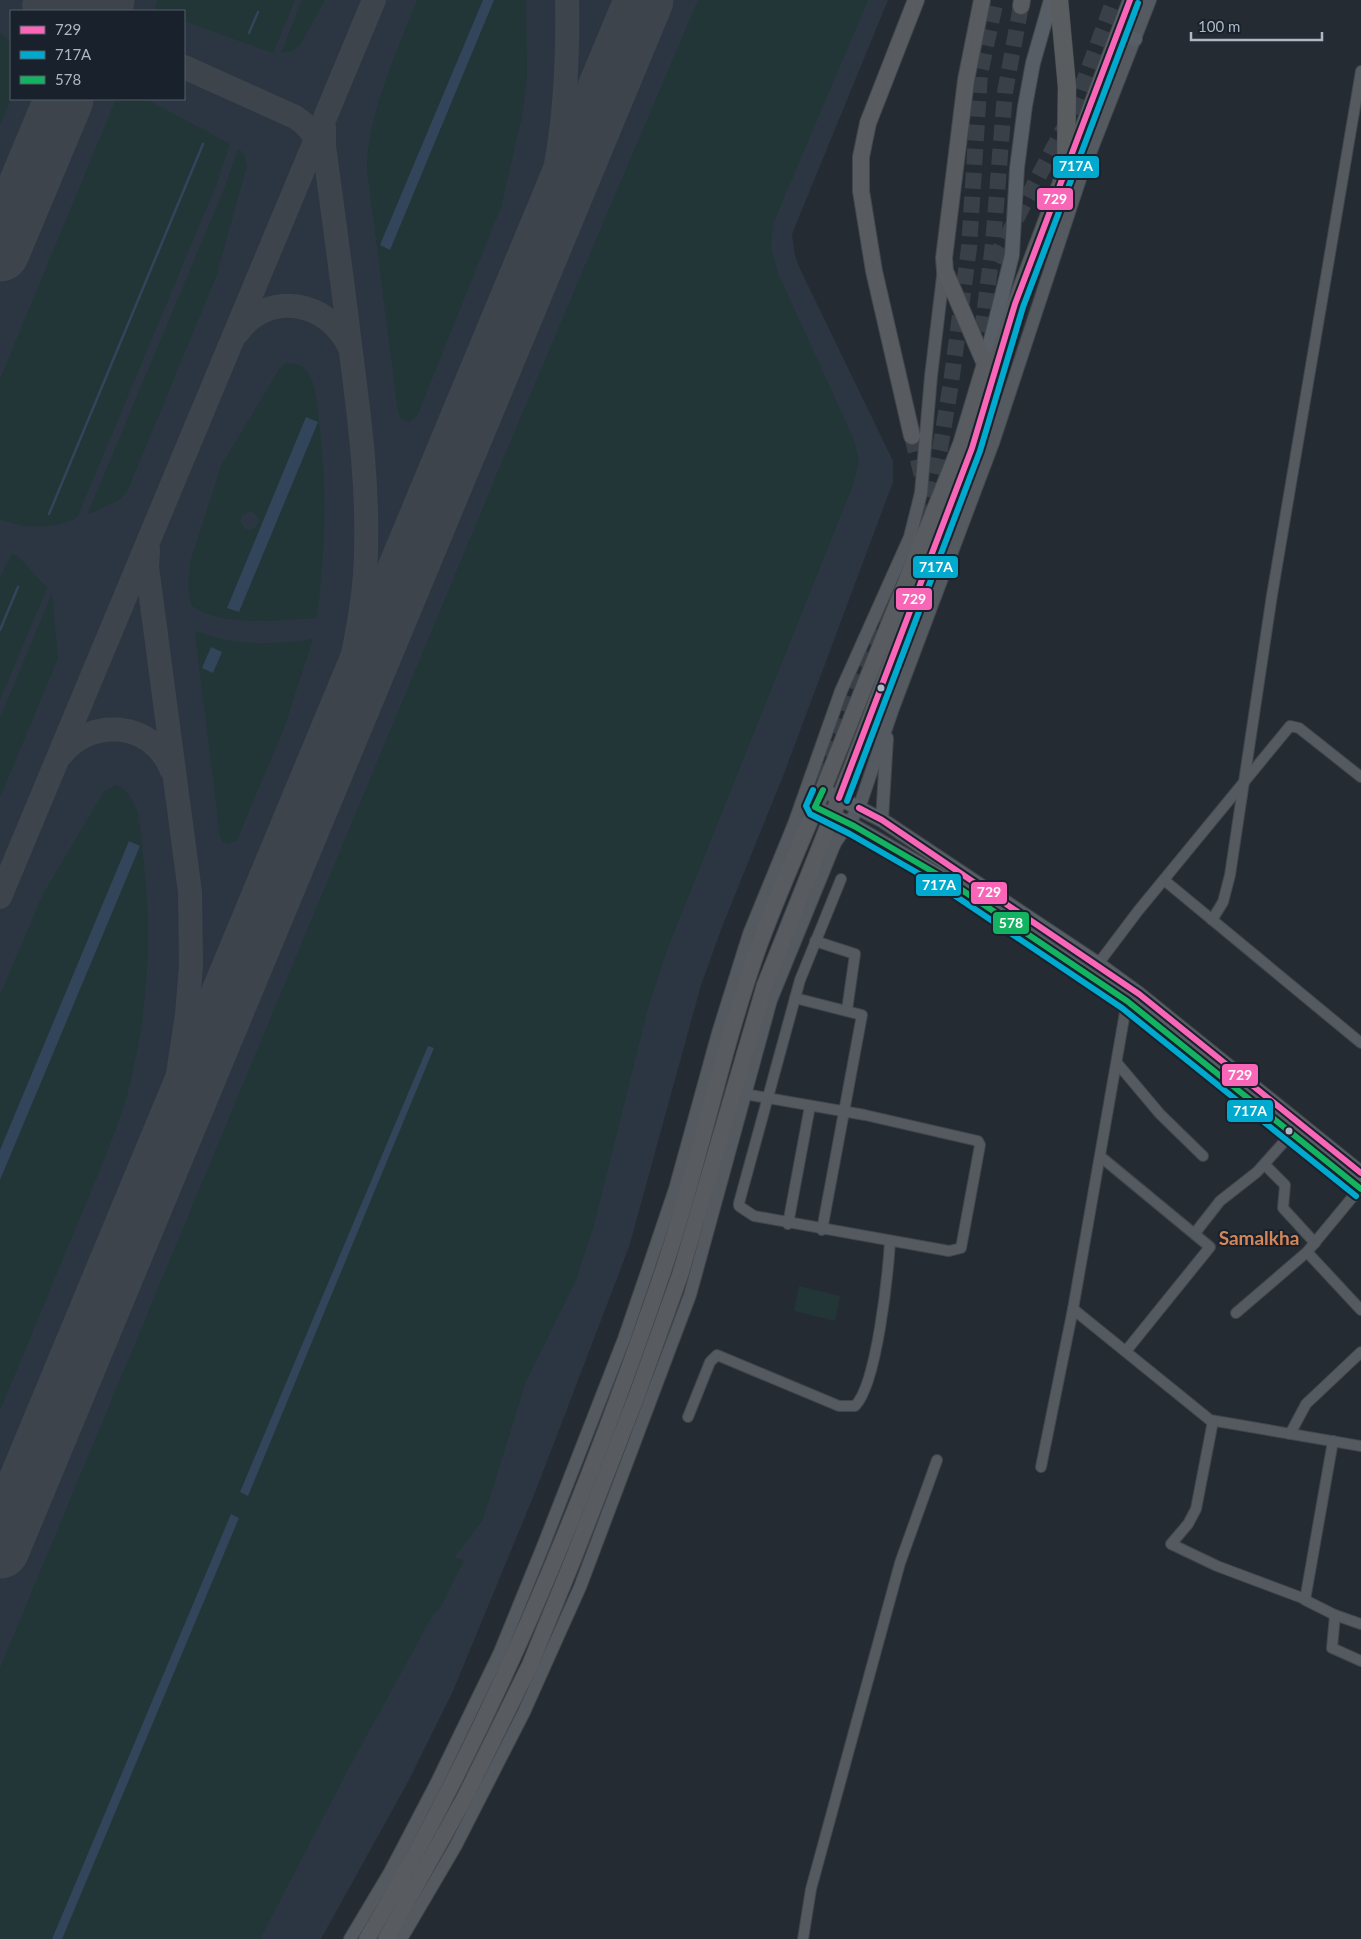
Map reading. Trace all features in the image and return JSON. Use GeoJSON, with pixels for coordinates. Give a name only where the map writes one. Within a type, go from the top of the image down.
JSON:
{"type":"FeatureCollection","features":[{"type":"Feature","properties":{"kind":"highway"},"geometry":{"type":"LineString","coordinates":[[912,436],[874,271],[861,191],[861,157],[868,123],[916,0]]}},
{"type":"Feature","properties":{"kind":"highway"},"geometry":{"type":"LineString","coordinates":[[367,1939],[402,1880],[449,1792],[513,1659],[545,1582],[620,1392],[663,1271],[761,940],[961,444],[985,364],[945,271],[945,264],[966,80],[982,0]]}},
{"type":"Feature","properties":{"kind":"highway"},"geometry":{"type":"LineString","coordinates":[[386,1939],[464,1799],[534,1656],[637,1395],[680,1276],[739,1093],[765,985],[839,798],[972,448],[1015,304],[1066,170],[1067,87],[1059,0]]}},
{"type":"Feature","properties":{"kind":"main road"},"geometry":{"type":"LineString","coordinates":[[985,364],[1012,255],[1017,168],[1026,106],[1033,62],[1051,0]]}},
{"type":"Feature","properties":{"kind":"main road"},"geometry":{"type":"LineString","coordinates":[[1066,170],[1130,0]]}},
{"type":"Feature","properties":{"kind":"main road"},"geometry":{"type":"LineString","coordinates":[[1117,35],[1135,39]]}},
{"type":"Feature","properties":{"kind":"main road"},"geometry":{"type":"LineString","coordinates":[[823,790],[882,820],[1098,964],[1133,1000],[1360,1189]]}},
{"type":"Feature","properties":{"kind":"main road"},"geometry":{"type":"LineString","coordinates":[[816,807],[849,823],[948,880],[1133,1000],[1361,1173]]}},
{"type":"Feature","properties":{"kind":"street"},"geometry":{"type":"LineString","coordinates":[[401,1939],[455,1847],[524,1712],[580,1587],[690,1295],[739,1093],[770,1000],[835,844],[859,808],[892,710],[993,443],[1080,179],[1150,0]]}},
{"type":"Feature","properties":{"kind":"street"},"geometry":{"type":"LineString","coordinates":[[1212,920],[1223,902],[1230,875],[1273,585],[1361,71]]}},
{"type":"Feature","properties":{"kind":"street"},"geometry":{"type":"LineString","coordinates":[[350,1939],[390,1872],[436,1784],[500,1652],[542,1549],[624,1339],[650,1266],[749,934],[794,824],[841,691],[910,536],[921,493],[931,376],[945,264]]}},
{"type":"Feature","properties":{"kind":"street"},"geometry":{"type":"LineString","coordinates":[[882,820],[888,728],[892,710]]}},
{"type":"Feature","properties":{"kind":"street"},"geometry":{"type":"LineString","coordinates":[[1098,964],[1287,728],[1292,725],[1361,777]]}},
{"type":"Feature","properties":{"kind":"street"},"geometry":{"type":"LineString","coordinates":[[716,1088],[767,1100],[843,1112],[972,1139],[980,1143],[961,1248],[949,1251],[788,1224],[750,1215],[742,1210],[739,1203],[767,1100],[795,998],[815,941],[841,879]]}},
{"type":"Feature","properties":{"kind":"street"},"geometry":{"type":"LineString","coordinates":[[1164,880],[1361,1043]]}},
{"type":"Feature","properties":{"kind":"street"},"geometry":{"type":"LineString","coordinates":[[815,941],[854,954],[847,1010]]}},
{"type":"Feature","properties":{"kind":"street"},"geometry":{"type":"LineString","coordinates":[[795,998],[860,1013],[862,1016],[822,1230]]}},
{"type":"Feature","properties":{"kind":"street"},"geometry":{"type":"LineString","coordinates":[[1041,1467],[1073,1309],[1117,1063],[1133,1000]]}},
{"type":"Feature","properties":{"kind":"street"},"geometry":{"type":"LineString","coordinates":[[1117,1063],[1160,1114],[1203,1156]]}},
{"type":"Feature","properties":{"kind":"street"},"geometry":{"type":"LineString","coordinates":[[788,1224],[810,1106]]}},
{"type":"Feature","properties":{"kind":"street"},"geometry":{"type":"LineString","coordinates":[[1195,1233],[1220,1201],[1265,1165],[1292,1134]]}},
{"type":"Feature","properties":{"kind":"street"},"geometry":{"type":"LineString","coordinates":[[1101,1157],[1195,1233],[1210,1249],[1126,1351]]}},
{"type":"Feature","properties":{"kind":"street"},"geometry":{"type":"LineString","coordinates":[[1265,1165],[1285,1185],[1283,1208],[1315,1243]]}},
{"type":"Feature","properties":{"kind":"street"},"geometry":{"type":"LineString","coordinates":[[1236,1313],[1307,1252],[1360,1189]]}},
{"type":"Feature","properties":{"kind":"street"},"geometry":{"type":"LineString","coordinates":[[688,1417],[710,1362],[717,1355],[839,1406],[855,1406],[864,1392],[878,1336],[890,1241]]}},
{"type":"Feature","properties":{"kind":"street"},"geometry":{"type":"LineString","coordinates":[[1307,1252],[1361,1310]]}},
{"type":"Feature","properties":{"kind":"street"},"geometry":{"type":"LineString","coordinates":[[1073,1309],[1213,1421],[1361,1446]]}},
{"type":"Feature","properties":{"kind":"street"},"geometry":{"type":"LineString","coordinates":[[1290,1434],[1306,1404],[1361,1352]]}},
{"type":"Feature","properties":{"kind":"street"},"geometry":{"type":"LineString","coordinates":[[1213,1421],[1196,1508],[1188,1524],[1171,1544],[1217,1566],[1305,1599],[1335,1615],[1361,1624]]}},
{"type":"Feature","properties":{"kind":"street"},"geometry":{"type":"LineString","coordinates":[[1305,1599],[1333,1441]]}},
{"type":"Feature","properties":{"kind":"street"},"geometry":{"type":"LineString","coordinates":[[803,1939],[810,1889],[900,1562],[936,1460]]}},
{"type":"Feature","properties":{"kind":"street"},"geometry":{"type":"LineString","coordinates":[[1335,1615],[1331,1647],[1361,1661]]}},
{"type":"Feature","properties":{"kind":"shaded area"},"geometry":{"type":"Polygon","coordinates":[[[0,0],[888,0],[792,234],[795,256],[800,269],[893,461],[893,482],[785,771],[722,927],[701,985],[629,1247],[536,1490],[453,1691],[409,1780],[321,1939],[0,1939],[0,0]]]}},
{"type":"Feature","properties":{"kind":"shaded area"},"geometry":{"type":"Polygon","coordinates":[[[158,0],[295,0],[273,53],[185,21],[185,10],[157,10],[155,6],[158,0]]]}},
{"type":"Feature","properties":{"kind":"shaded area"},"geometry":{"type":"Polygon","coordinates":[[[302,0],[325,0],[300,45],[294,50],[281,53],[302,0]]]}},
{"type":"Feature","properties":{"kind":"shaded area"},"geometry":{"type":"Polygon","coordinates":[[[417,0],[483,0],[380,245],[390,249],[494,0],[526,0],[527,77],[522,116],[501,207],[417,416],[408,422],[400,418],[398,412],[367,170],[372,128],[384,84],[417,0]]]}},
{"type":"Feature","properties":{"kind":"shaded area"},"geometry":{"type":"Polygon","coordinates":[[[698,0],[868,0],[773,224],[771,248],[778,273],[854,440],[859,461],[853,485],[667,950],[648,1008],[594,1225],[576,1280],[526,1381],[483,1519],[454,1558],[464,1560],[439,1610],[434,1613],[351,1764],[260,1939],[0,1939],[0,1668],[519,421],[698,0]]]}},
{"type":"Feature","properties":{"kind":"shaded area"},"geometry":{"type":"Polygon","coordinates":[[[0,33],[10,40],[11,100],[0,125],[0,33]]]}},
{"type":"Feature","properties":{"kind":"shaded area"},"geometry":{"type":"Polygon","coordinates":[[[116,100],[148,100],[230,144],[217,183],[77,518],[49,526],[19,525],[0,519],[0,379],[116,100]]]}},
{"type":"Feature","properties":{"kind":"shaded area"},"geometry":{"type":"Polygon","coordinates":[[[238,149],[244,153],[247,166],[216,277],[127,492],[119,500],[87,515],[224,189],[238,149]]]}},
{"type":"Feature","properties":{"kind":"shaded area"},"geometry":{"type":"Polygon","coordinates":[[[286,363],[301,365],[310,377],[317,399],[324,471],[324,544],[317,618],[252,621],[218,617],[203,612],[191,605],[188,585],[190,563],[221,466],[280,368],[286,363]],[[306,418],[228,607],[239,612],[317,423],[306,418]],[[250,511],[242,516],[240,521],[245,529],[248,530],[254,528],[259,521],[255,513],[250,511]]]}},
{"type":"Feature","properties":{"kind":"shaded area"},"geometry":{"type":"Polygon","coordinates":[[[12,554],[18,556],[47,588],[0,700],[0,577],[12,554]]]}},
{"type":"Feature","properties":{"kind":"shaded area"},"geometry":{"type":"Polygon","coordinates":[[[52,593],[58,658],[0,798],[0,718],[52,593]]]}},
{"type":"Feature","properties":{"kind":"shaded area"},"geometry":{"type":"Polygon","coordinates":[[[196,631],[239,642],[268,643],[313,639],[284,728],[237,840],[229,844],[223,842],[220,836],[196,631]]]}},
{"type":"Feature","properties":{"kind":"shaded area"},"geometry":{"type":"Polygon","coordinates":[[[117,785],[131,798],[138,816],[146,885],[148,914],[147,971],[145,999],[136,1056],[125,1102],[113,1138],[0,1410],[0,1180],[139,846],[129,842],[0,1150],[0,995],[42,896],[104,791],[117,785]]]}},
{"type":"Feature","properties":{"kind":"shaded area"},"geometry":{"type":"Polygon","coordinates":[[[799,1286],[840,1296],[835,1321],[794,1311],[799,1286]]]}},
{"type":"Feature","properties":{"kind":"water"},"geometry":{"type":"Polygon","coordinates":[[[483,0],[494,0],[390,250],[380,245],[483,0]]]}},
{"type":"Feature","properties":{"kind":"water"},"geometry":{"type":"Polygon","coordinates":[[[306,417],[318,422],[239,612],[227,608],[306,417]]]}},
{"type":"Feature","properties":{"kind":"water"},"geometry":{"type":"Polygon","coordinates":[[[211,647],[222,652],[213,673],[202,668],[211,647]]]}},
{"type":"Feature","properties":{"kind":"water"},"geometry":{"type":"Polygon","coordinates":[[[129,841],[140,846],[0,1180],[0,1150],[129,841]]]}},
{"type":"Feature","properties":{"kind":"water"},"geometry":{"type":"Polygon","coordinates":[[[428,1046],[434,1048],[248,1496],[240,1492],[428,1046]]]}},
{"type":"Feature","properties":{"kind":"water"},"geometry":{"type":"Polygon","coordinates":[[[231,1514],[239,1518],[62,1939],[52,1939],[231,1514]]]}},
{"type":"Feature","properties":{"kind":"waterway"},"geometry":{"type":"LineString","coordinates":[[249,33],[258,12]]}},
{"type":"Feature","properties":{"kind":"waterway"},"geometry":{"type":"LineString","coordinates":[[49,514],[203,144]]}},
{"type":"Feature","properties":{"kind":"waterway"},"geometry":{"type":"LineString","coordinates":[[0,630],[18,587]]}},
{"type":"Feature","properties":{"kind":"taxiway"},"geometry":{"type":"LineString","coordinates":[[34,5],[62,9],[88,0]]}},
{"type":"Feature","properties":{"kind":"taxiway"},"geometry":{"type":"LineString","coordinates":[[0,897],[374,0]]}},
{"type":"Feature","properties":{"kind":"taxiway"},"geometry":{"type":"LineString","coordinates":[[512,314],[542,221],[556,164],[566,82],[567,0]]}},
{"type":"Feature","properties":{"kind":"taxiway"},"geometry":{"type":"LineString","coordinates":[[185,67],[295,117],[311,132],[321,151]]}},
{"type":"Feature","properties":{"kind":"taxiway"},"geometry":{"type":"LineString","coordinates":[[305,813],[343,696],[357,636],[362,606],[366,546],[365,488],[360,431],[324,146],[324,128]]}},
{"type":"Feature","properties":{"kind":"taxiway"},"geometry":{"type":"LineString","coordinates":[[238,332],[251,319],[265,310],[281,306],[297,306],[327,319],[339,331],[349,346]]}},
{"type":"Feature","properties":{"kind":"taxiway"},"geometry":{"type":"LineString","coordinates":[[138,1214],[175,1093],[187,1015],[191,965],[190,892],[147,567],[148,550]]}},
{"type":"Feature","properties":{"kind":"taxiway"},"geometry":{"type":"LineString","coordinates":[[61,755],[73,743],[88,734],[104,730],[120,730],[136,733],[150,741],[162,753],[171,769]]}},
{"type":"Feature","properties":{"kind":"runway"},"geometry":{"type":"LineString","coordinates":[[100,10],[105,0]]}},
{"type":"Feature","properties":{"kind":"runway"},"geometry":{"type":"LineString","coordinates":[[0,1549],[644,0]]}},
{"type":"Feature","properties":{"kind":"runway"},"geometry":{"type":"LineString","coordinates":[[0,252],[64,100]]}},
{"type":"Feature","properties":{"kind":"tunnel"},"geometry":{"type":"LineString","coordinates":[[912,542],[928,503],[940,449],[951,383],[969,248],[980,74],[996,0]]}},
{"type":"Feature","properties":{"kind":"tunnel"},"geometry":{"type":"LineString","coordinates":[[994,261],[1073,111],[1114,0]]}},
{"type":"Feature","properties":{"kind":"tunnel"},"geometry":{"type":"LineString","coordinates":[[979,356],[993,244],[1005,92],[1021,6]]}},
{"type":"Feature","properties":{"kind":"tunnel"},"geometry":{"type":"LineString","coordinates":[[912,436],[922,476]]}},
{"type":"Feature","properties":{"kind":"tunnel"},"geometry":{"type":"LineString","coordinates":[[889,691],[960,512],[964,479]]}},
{"type":"Feature","properties":{"kind":"tunnel"},"geometry":{"type":"LineString","coordinates":[[800,823],[900,572]]}},
{"type":"Feature","properties":{"kind":"transit line","name":"729"},"geometry":{"type":"LineString","coordinates":[[839,798],[972,448],[1015,304],[1130,0]]}},
{"type":"Feature","properties":{"kind":"transit line","name":"717A"},"geometry":{"type":"LineString","coordinates":[[847,801],[980,451],[1023,307],[1138,3]]}},
{"type":"Feature","properties":{"kind":"transit line","name":"717A"},"geometry":{"type":"LineString","coordinates":[[813,790],[806,806],[810,814],[850,834],[942,887],[1122,1008],[1356,1196]]}},
{"type":"Feature","properties":{"kind":"transit line","name":"578"},"geometry":{"type":"LineString","coordinates":[[823,790],[815,807],[854,826],[947,880],[1127,1001],[1361,1189]]}},
{"type":"Feature","properties":{"kind":"transit line","name":"729"},"geometry":{"type":"LineString","coordinates":[[859,808],[882,820],[1139,994],[1361,1173]]}},
{"type":"Feature","properties":{"kind":"district","name":"Samalkha"},"geometry":{"type":"Point","coordinates":[1259,1238]}}]}
